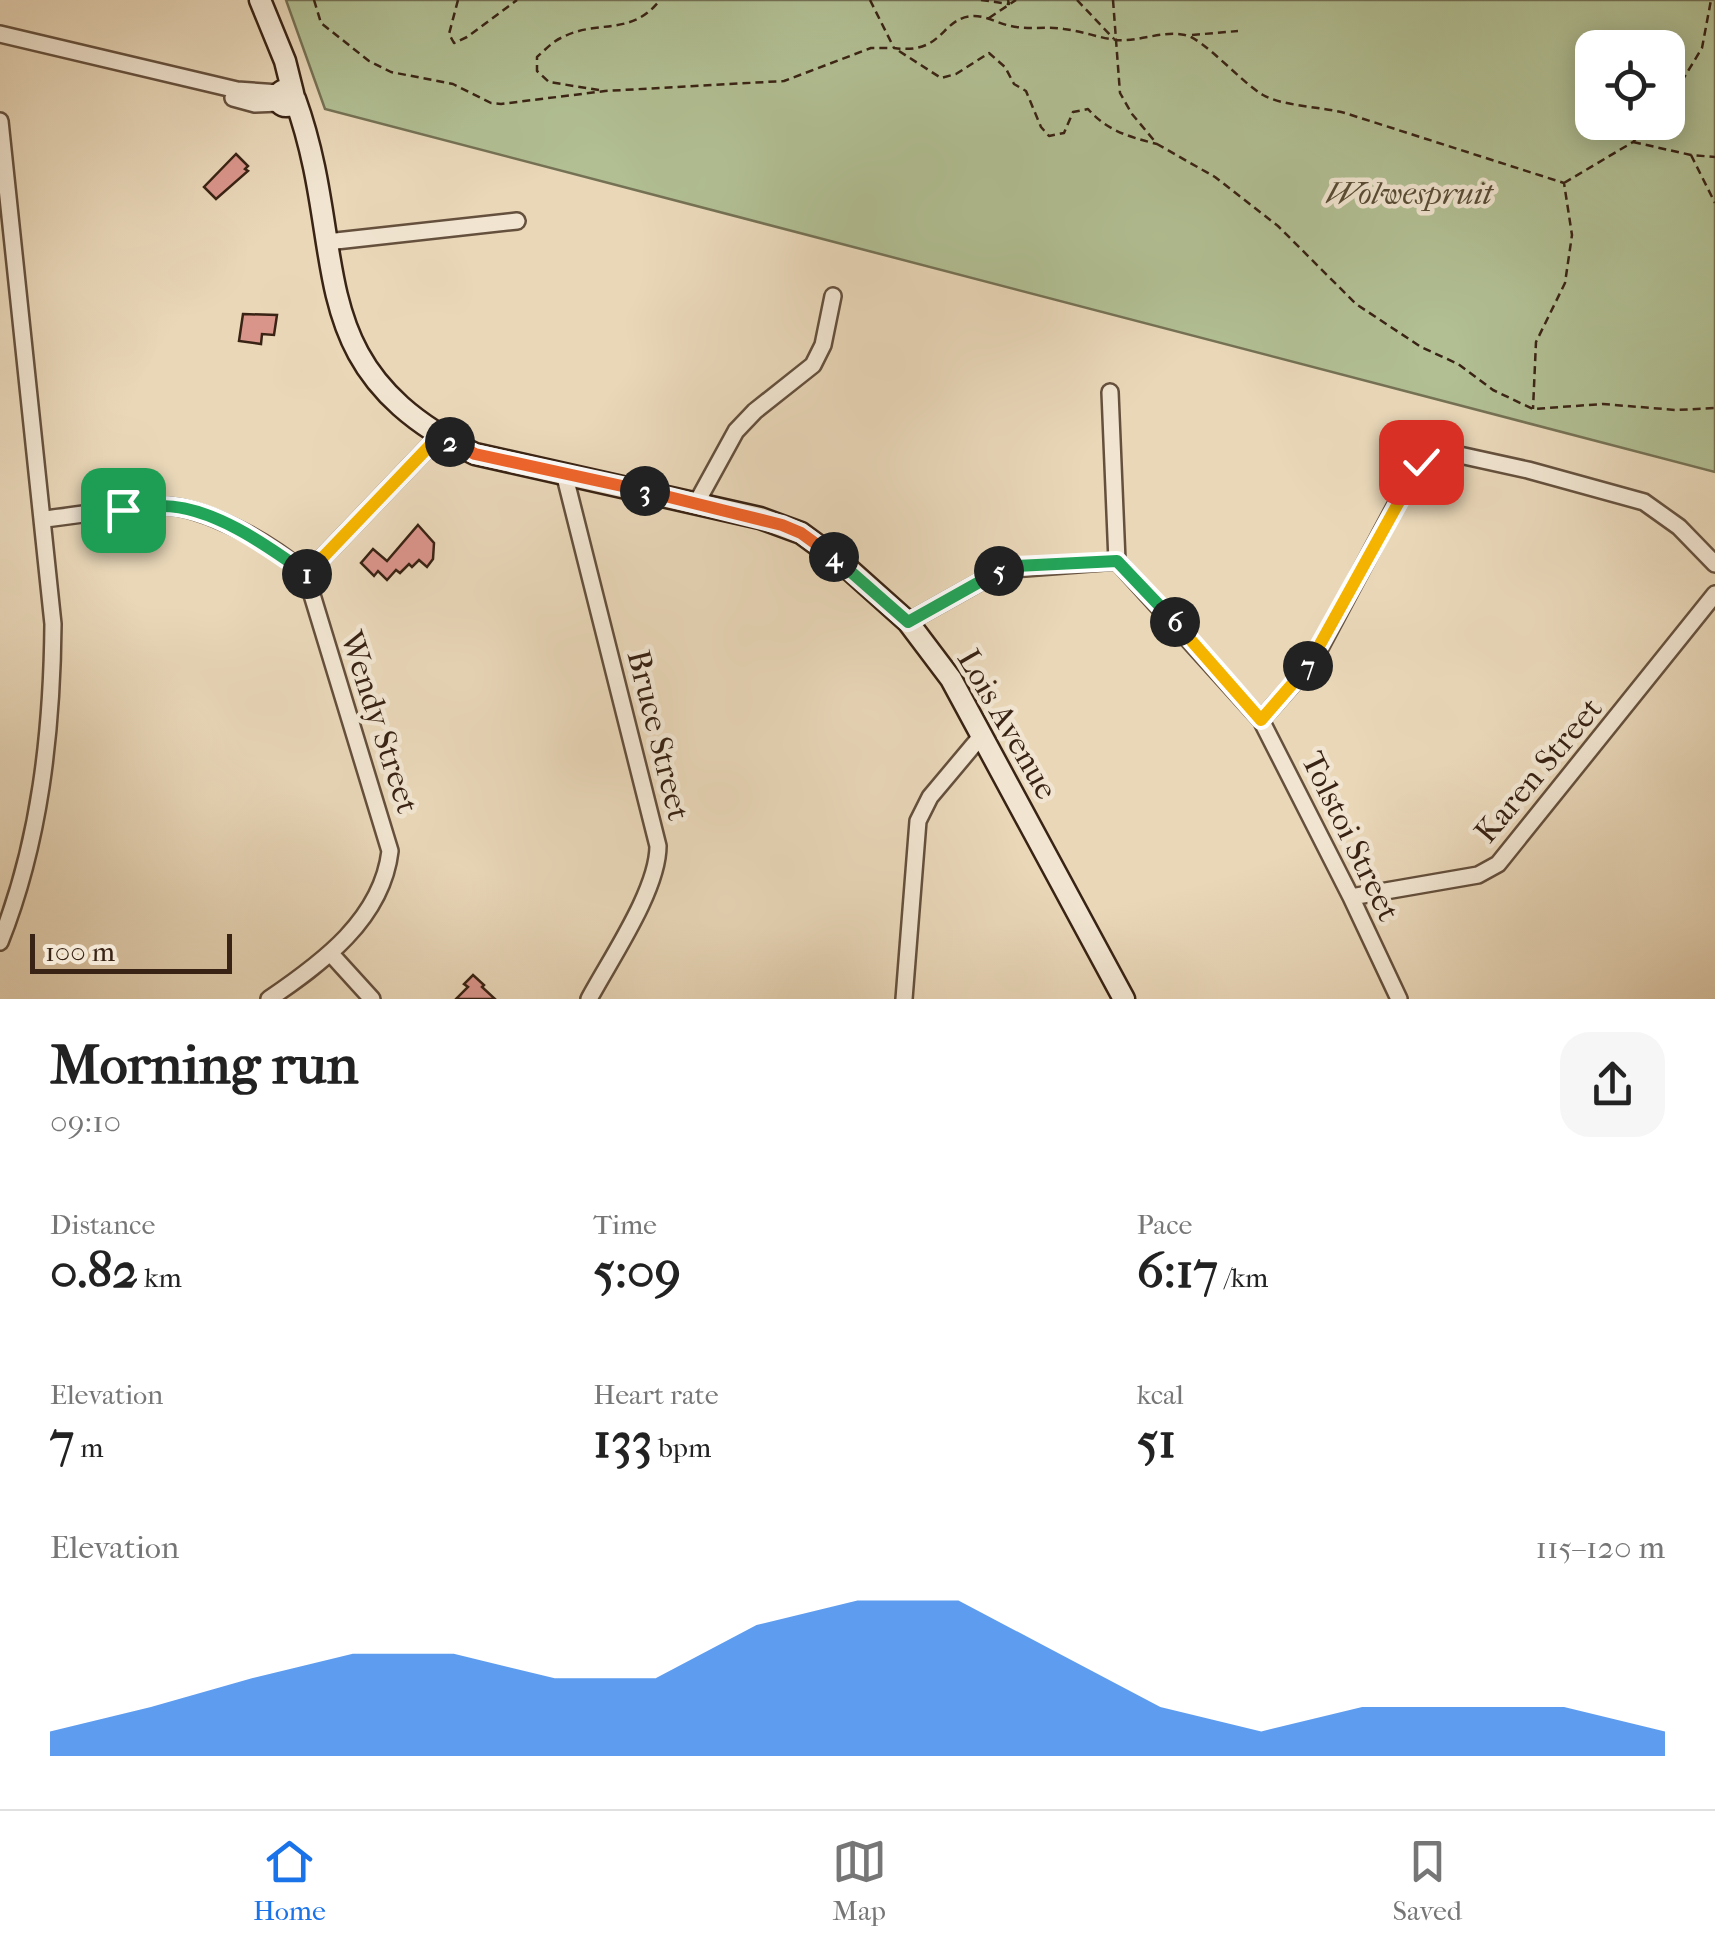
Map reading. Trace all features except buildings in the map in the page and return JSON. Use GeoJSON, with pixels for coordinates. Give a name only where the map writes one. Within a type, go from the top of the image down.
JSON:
{"type":"FeatureCollection","features":[{"type":"Feature","properties":{"kind":"street","name":"Lois Avenue"},"geometry":{"type":"LineString","coordinates":[[246,0],[265,38],[285,98],[310,200],[326,238],[342,319],[354,350],[399,407],[439,436],[475,454],[760,518],[801,533],[842,563],[908,622],[951,678],[1124,999]]}},
{"type":"Feature","properties":{"kind":"street","name":"Lois Avenue"},"geometry":{"type":"LineString","coordinates":[[260,0],[285,61],[285,98]]}},
{"type":"Feature","properties":{"kind":"street"},"geometry":{"type":"LineString","coordinates":[[0,34],[164,73],[190,86],[255,104],[285,98]]}},
{"type":"Feature","properties":{"kind":"street"},"geometry":{"type":"LineString","coordinates":[[0,122],[7,250],[44,519],[53,624],[44,756],[27,867],[0,942]]}},
{"type":"Feature","properties":{"kind":"street"},"geometry":{"type":"LineString","coordinates":[[326,238],[517,221]]}},
{"type":"Feature","properties":{"kind":"street"},"geometry":{"type":"LineString","coordinates":[[697,502],[736,431],[754,411],[813,365],[823,345],[833,296]]}},
{"type":"Feature","properties":{"kind":"street"},"geometry":{"type":"LineString","coordinates":[[908,622],[1002,570],[1117,561],[1110,392]]}},
{"type":"Feature","properties":{"kind":"street"},"geometry":{"type":"LineString","coordinates":[[44,519],[162,506],[184,508],[255,540],[294,563],[306,575],[439,436]]}},
{"type":"Feature","properties":{"kind":"street"},"geometry":{"type":"LineString","coordinates":[[1261,720],[1306,670],[1320,648],[1415,468],[1428,456],[1446,452],[1644,502],[1679,527],[1715,564]]}},
{"type":"Feature","properties":{"kind":"street","name":"Bruce Street"},"geometry":{"type":"LineString","coordinates":[[564,473],[658,846],[656,871],[589,999]]}},
{"type":"Feature","properties":{"kind":"street","name":"Tolstoi Street"},"geometry":{"type":"LineString","coordinates":[[1117,561],[1261,720],[1352,897],[1399,999]]}},
{"type":"Feature","properties":{"kind":"street","name":"Wendy Street"},"geometry":{"type":"LineString","coordinates":[[269,999],[332,955],[384,881],[390,850],[306,575]]}},
{"type":"Feature","properties":{"kind":"street","name":"Karen Street"},"geometry":{"type":"LineString","coordinates":[[1352,897],[1478,874],[1498,864],[1715,594]]}},
{"type":"Feature","properties":{"kind":"street"},"geometry":{"type":"LineString","coordinates":[[904,999],[918,821],[930,798],[982,735]]}},
{"type":"Feature","properties":{"kind":"street"},"geometry":{"type":"LineString","coordinates":[[332,955],[372,999]]}},
{"type":"Feature","properties":{"kind":"path"},"geometry":{"type":"LineString","coordinates":[[314,0],[318,17],[328,30],[368,61],[391,72],[453,84],[501,104],[605,91],[784,81],[870,48],[912,51],[928,47],[956,22],[970,16],[1020,28],[1060,28],[1115,40],[1139,40],[1168,33],[1190,36],[1238,31]]}},
{"type":"Feature","properties":{"kind":"path"},"geometry":{"type":"LineString","coordinates":[[458,0],[449,34],[454,43],[518,0]]}},
{"type":"Feature","properties":{"kind":"path"},"geometry":{"type":"LineString","coordinates":[[605,91],[549,82],[536,71],[537,57],[565,35],[632,23],[649,14],[660,0]]}},
{"type":"Feature","properties":{"kind":"path"},"geometry":{"type":"LineString","coordinates":[[870,0],[894,48],[942,78],[956,74],[989,53],[1005,67],[1014,84],[1026,90],[1049,136],[1064,133],[1073,112],[1088,109],[1100,122],[1126,136],[1158,144],[1214,177],[1278,226],[1356,304],[1421,347],[1458,364],[1493,390],[1532,409],[1603,404],[1676,410],[1715,408]]}},
{"type":"Feature","properties":{"kind":"path"},"geometry":{"type":"LineString","coordinates":[[981,0],[1016,0]]}},
{"type":"Feature","properties":{"kind":"path"},"geometry":{"type":"LineString","coordinates":[[1077,0],[1115,40]]}},
{"type":"Feature","properties":{"kind":"path"},"geometry":{"type":"LineString","coordinates":[[1113,0],[1120,93],[1158,144]]}},
{"type":"Feature","properties":{"kind":"path"},"geometry":{"type":"LineString","coordinates":[[1685,76],[1702,48],[1711,0]]}},
{"type":"Feature","properties":{"kind":"path"},"geometry":{"type":"LineString","coordinates":[[988,19],[1008,2]]}},
{"type":"Feature","properties":{"kind":"path"},"geometry":{"type":"LineString","coordinates":[[1190,36],[1265,96],[1345,113],[1564,183],[1633,142],[1691,155],[1715,156]]}},
{"type":"Feature","properties":{"kind":"path"},"geometry":{"type":"LineString","coordinates":[[1691,155],[1715,203]]}},
{"type":"Feature","properties":{"kind":"path"},"geometry":{"type":"LineString","coordinates":[[1532,409],[1536,342],[1565,284],[1572,235],[1564,183]]}},
{"type":"Feature","properties":{"kind":"green space","name":"Wolwespruit"},"geometry":{"type":"Polygon","coordinates":[[[286,0],[1715,0],[1715,472],[325,109],[286,0]]]}},
{"type":"Feature","properties":{"kind":"route"},"geometry":{"type":"LineString","coordinates":[[123,510],[184,508],[255,540],[294,563],[306,575],[439,436],[475,454],[697,502],[782,525],[801,533],[842,563],[908,622],[948,596],[1002,570],[1117,561],[1261,720],[1306,670],[1320,648],[1421,462]]}}]}
